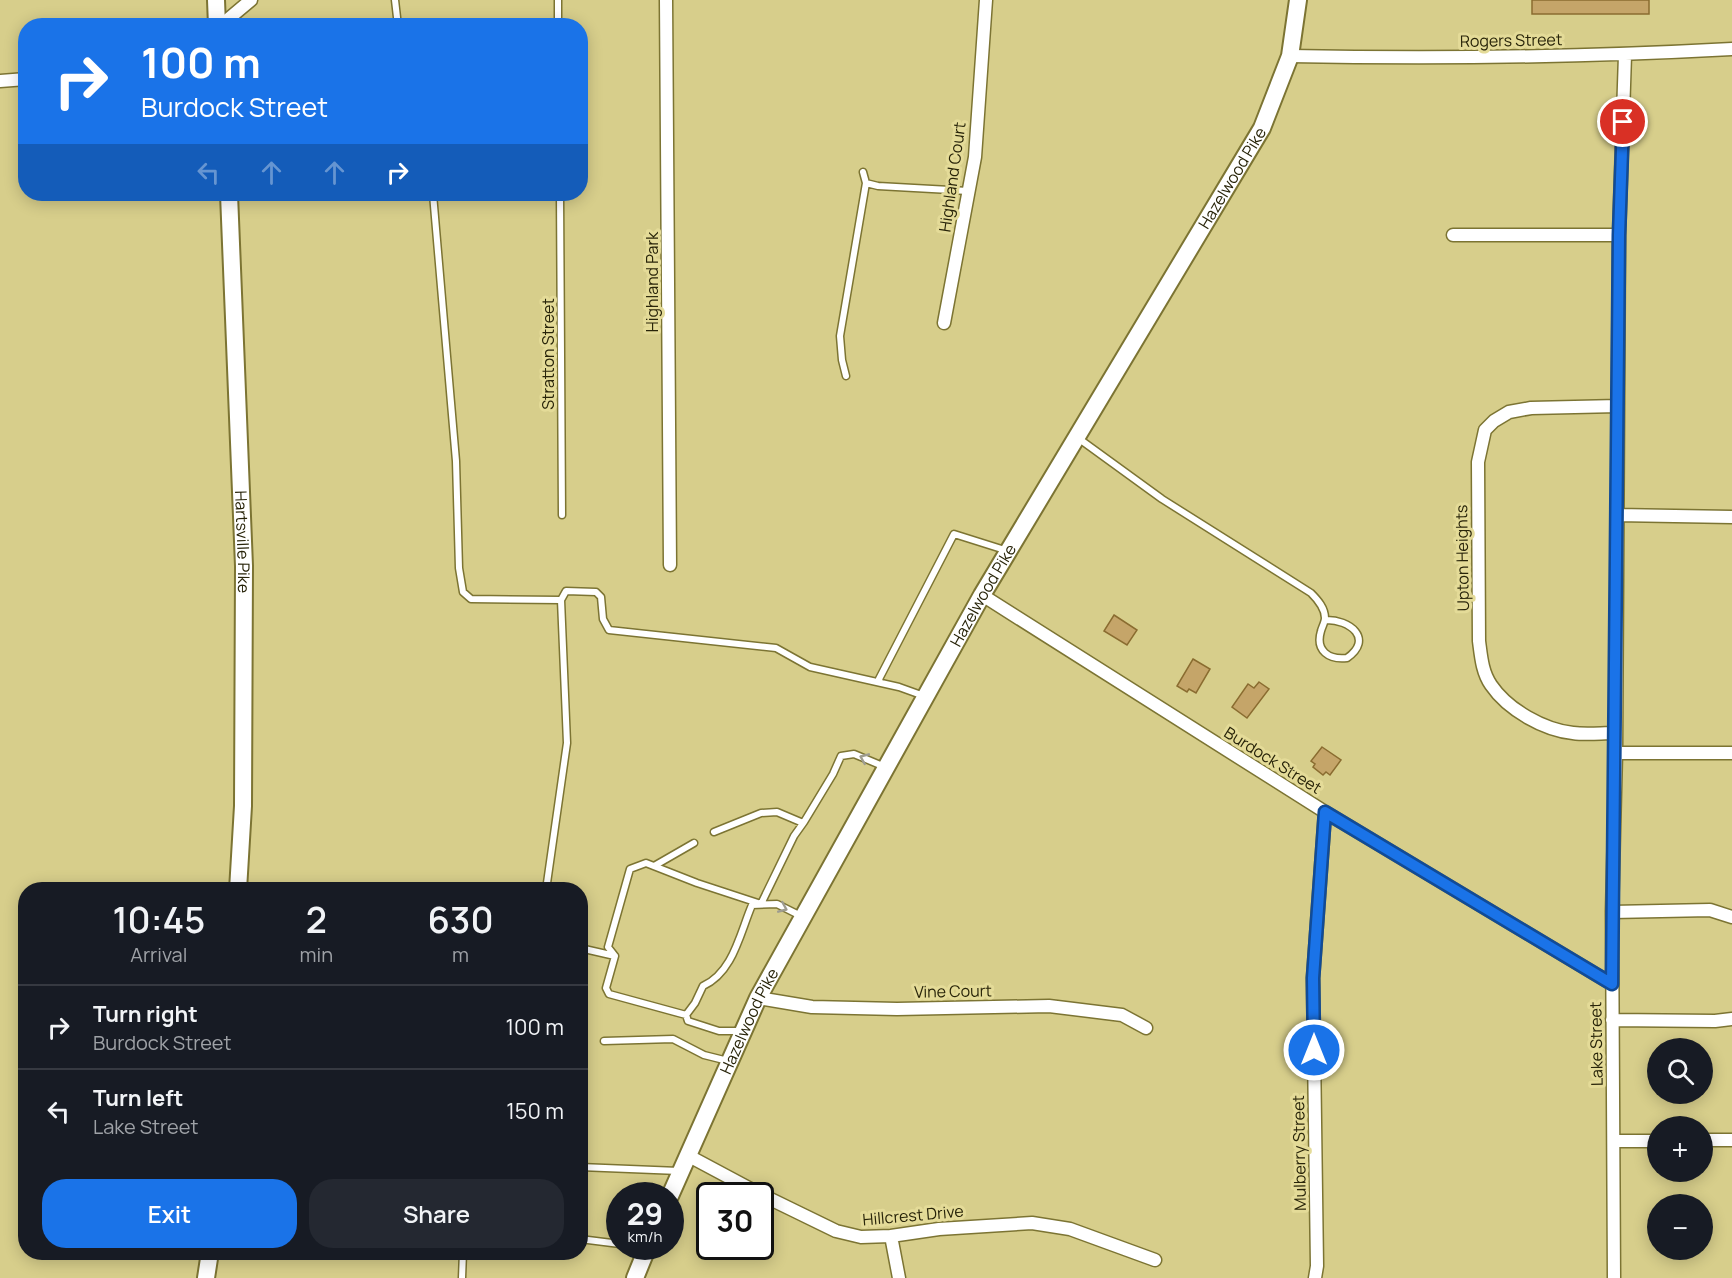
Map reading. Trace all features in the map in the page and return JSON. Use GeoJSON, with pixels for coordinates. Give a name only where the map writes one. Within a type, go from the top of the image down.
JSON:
{"type":"FeatureCollection","features":[{"type":"Feature","properties":{"kind":"street"},"geometry":{"type":"LineString","coordinates":[[216,0],[218,18]]}},
{"type":"Feature","properties":{"kind":"street"},"geometry":{"type":"LineString","coordinates":[[229,18],[251,0]]}},
{"type":"Feature","properties":{"kind":"street","name":"Highland Park"},"geometry":{"type":"LineString","coordinates":[[666,0],[670,565]]}},
{"type":"Feature","properties":{"kind":"street","name":"Highland Court"},"geometry":{"type":"LineString","coordinates":[[945,323],[975,157],[986,0]]}},
{"type":"Feature","properties":{"kind":"street","name":"Hazelwood Pike"},"geometry":{"type":"LineString","coordinates":[[676,1182],[758,998],[1008,551],[1262,128],[1290,56],[1298,0]]}},
{"type":"Feature","properties":{"kind":"street","name":"Rogers Street"},"geometry":{"type":"LineString","coordinates":[[1290,56],[1467,57],[1732,49]]}},
{"type":"Feature","properties":{"kind":"street","name":"Lake Street"},"geometry":{"type":"LineString","coordinates":[[1614,1278],[1612,912],[1616,753],[1619,235],[1625,54]]}},
{"type":"Feature","properties":{"kind":"street"},"geometry":{"type":"LineString","coordinates":[[0,81],[18,80]]}},
{"type":"Feature","properties":{"kind":"street","name":"Hartsville Pike"},"geometry":{"type":"LineString","coordinates":[[229,201],[244,566],[243,806],[238,882]]}},
{"type":"Feature","properties":{"kind":"street"},"geometry":{"type":"LineString","coordinates":[[1453,235],[1619,235]]}},
{"type":"Feature","properties":{"kind":"street","name":"Upton Heights"},"geometry":{"type":"LineString","coordinates":[[1615,733],[1573,733],[1556,730],[1517,710],[1490,684],[1482,664],[1479,641],[1478,462],[1485,430],[1509,412],[1531,408],[1618,406]]}},
{"type":"Feature","properties":{"kind":"street"},"geometry":{"type":"LineString","coordinates":[[1617,514],[1732,517]]}},
{"type":"Feature","properties":{"kind":"street","name":"Burdock Street"},"geometry":{"type":"LineString","coordinates":[[982,596],[1325,812],[1612,984]]}},
{"type":"Feature","properties":{"kind":"street"},"geometry":{"type":"LineString","coordinates":[[1616,753],[1732,753]]}},
{"type":"Feature","properties":{"kind":"street","name":"Mulberry Street"},"geometry":{"type":"LineString","coordinates":[[1315,1278],[1317,1266],[1313,978],[1325,812]]}},
{"type":"Feature","properties":{"kind":"street"},"geometry":{"type":"LineString","coordinates":[[1612,912],[1710,910],[1732,917]]}},
{"type":"Feature","properties":{"kind":"street","name":"Vine Court"},"geometry":{"type":"LineString","coordinates":[[758,998],[812,1007],[897,1009],[1049,1006],[1122,1015],[1146,1028]]}},
{"type":"Feature","properties":{"kind":"street"},"geometry":{"type":"LineString","coordinates":[[1612,1020],[1715,1021],[1732,1019]]}},
{"type":"Feature","properties":{"kind":"street"},"geometry":{"type":"LineString","coordinates":[[1713,1140],[1732,1140]]}},
{"type":"Feature","properties":{"kind":"street"},"geometry":{"type":"LineString","coordinates":[[1614,1141],[1647,1141]]}},
{"type":"Feature","properties":{"kind":"street","name":"Hillcrest Drive"},"geometry":{"type":"LineString","coordinates":[[687,1155],[836,1231],[861,1237],[891,1236],[939,1228],[1032,1223],[1070,1229],[1155,1260]]}},
{"type":"Feature","properties":{"kind":"street"},"geometry":{"type":"LineString","coordinates":[[891,1236],[899,1278]]}},
{"type":"Feature","properties":{"kind":"street"},"geometry":{"type":"LineString","coordinates":[[206,1278],[209,1260]]}},
{"type":"Feature","properties":{"kind":"street"},"geometry":{"type":"LineString","coordinates":[[635,1278],[640,1260]]}},
{"type":"Feature","properties":{"kind":"lane"},"geometry":{"type":"LineString","coordinates":[[395,0],[397,18]]}},
{"type":"Feature","properties":{"kind":"lane"},"geometry":{"type":"LineString","coordinates":[[558,0],[558,18]]}},
{"type":"Feature","properties":{"kind":"lane"},"geometry":{"type":"LineString","coordinates":[[846,376],[840,336],[866,183],[863,172]]}},
{"type":"Feature","properties":{"kind":"lane"},"geometry":{"type":"LineString","coordinates":[[866,183],[878,186],[968,191]]}},
{"type":"Feature","properties":{"kind":"lane"},"geometry":{"type":"LineString","coordinates":[[434,201],[456,461],[459,568],[463,592],[471,599],[561,600]]}},
{"type":"Feature","properties":{"kind":"lane","name":"Stratton Street"},"geometry":{"type":"LineString","coordinates":[[560,201],[562,514]]}},
{"type":"Feature","properties":{"kind":"lane"},"geometry":{"type":"LineString","coordinates":[[1077,438],[1162,499],[1311,593],[1319,601],[1325,620],[1319,639],[1320,647],[1332,658],[1347,658],[1357,647],[1356,632],[1352,626],[1343,621],[1325,620]]}},
{"type":"Feature","properties":{"kind":"lane"},"geometry":{"type":"LineString","coordinates":[[880,682],[879,679],[954,534],[1008,551]]}},
{"type":"Feature","properties":{"kind":"lane"},"geometry":{"type":"LineString","coordinates":[[547,882],[567,743],[561,600],[566,591],[596,592],[601,597],[603,619],[609,630],[776,648],[810,667],[880,682],[926,696]]}},
{"type":"Feature","properties":{"kind":"lane"},"geometry":{"type":"LineString","coordinates":[[761,904],[794,836],[833,774],[841,756],[854,754],[887,768]]}},
{"type":"Feature","properties":{"kind":"lane"},"geometry":{"type":"LineString","coordinates":[[714,832],[761,813],[777,812],[803,824]]}},
{"type":"Feature","properties":{"kind":"lane"},"geometry":{"type":"LineString","coordinates":[[654,866],[694,843]]}},
{"type":"Feature","properties":{"kind":"lane"},"geometry":{"type":"LineString","coordinates":[[615,956],[608,947],[630,869],[646,863],[761,904]]}},
{"type":"Feature","properties":{"kind":"lane"},"geometry":{"type":"LineString","coordinates":[[686,1015],[703,986],[715,980],[728,963],[752,905],[777,904],[803,918]]}},
{"type":"Feature","properties":{"kind":"lane"},"geometry":{"type":"LineString","coordinates":[[588,950],[615,956]]}},
{"type":"Feature","properties":{"kind":"lane"},"geometry":{"type":"LineString","coordinates":[[615,956],[606,988],[609,994],[686,1015]]}},
{"type":"Feature","properties":{"kind":"lane"},"geometry":{"type":"LineString","coordinates":[[686,1015],[688,1021],[719,1031],[742,1031]]}},
{"type":"Feature","properties":{"kind":"lane"},"geometry":{"type":"LineString","coordinates":[[604,1041],[673,1039],[704,1055],[729,1061]]}},
{"type":"Feature","properties":{"kind":"lane"},"geometry":{"type":"LineString","coordinates":[[588,1167],[680,1172]]}},
{"type":"Feature","properties":{"kind":"lane"},"geometry":{"type":"LineString","coordinates":[[588,1240],[606,1242]]}},
{"type":"Feature","properties":{"kind":"lane"},"geometry":{"type":"LineString","coordinates":[[462,1278],[463,1260]]}},
{"type":"Feature","properties":{"kind":"building"},"geometry":{"type":"Polygon","coordinates":[[[1532,0],[1649,0],[1649,14],[1532,14],[1532,0]]]}},
{"type":"Feature","properties":{"kind":"building"},"geometry":{"type":"Polygon","coordinates":[[[1114,615],[1137,630],[1127,645],[1104,631],[1114,615]]]}},
{"type":"Feature","properties":{"kind":"building"},"geometry":{"type":"Polygon","coordinates":[[[1193,659],[1210,669],[1196,693],[1189,689],[1187,692],[1177,686],[1193,659]]]}},
{"type":"Feature","properties":{"kind":"building"},"geometry":{"type":"Polygon","coordinates":[[[1259,682],[1269,689],[1247,718],[1232,707],[1248,684],[1254,688],[1259,682]]]}},
{"type":"Feature","properties":{"kind":"building"},"geometry":{"type":"Polygon","coordinates":[[[1322,747],[1341,760],[1330,775],[1326,772],[1323,775],[1313,767],[1315,764],[1311,761],[1322,747]]]}},
{"type":"Feature","properties":{"kind":"route"},"geometry":{"type":"LineString","coordinates":[[1314,1050],[1313,978],[1325,812],[1612,984],[1616,753],[1619,235],[1623,122]]}}]}
